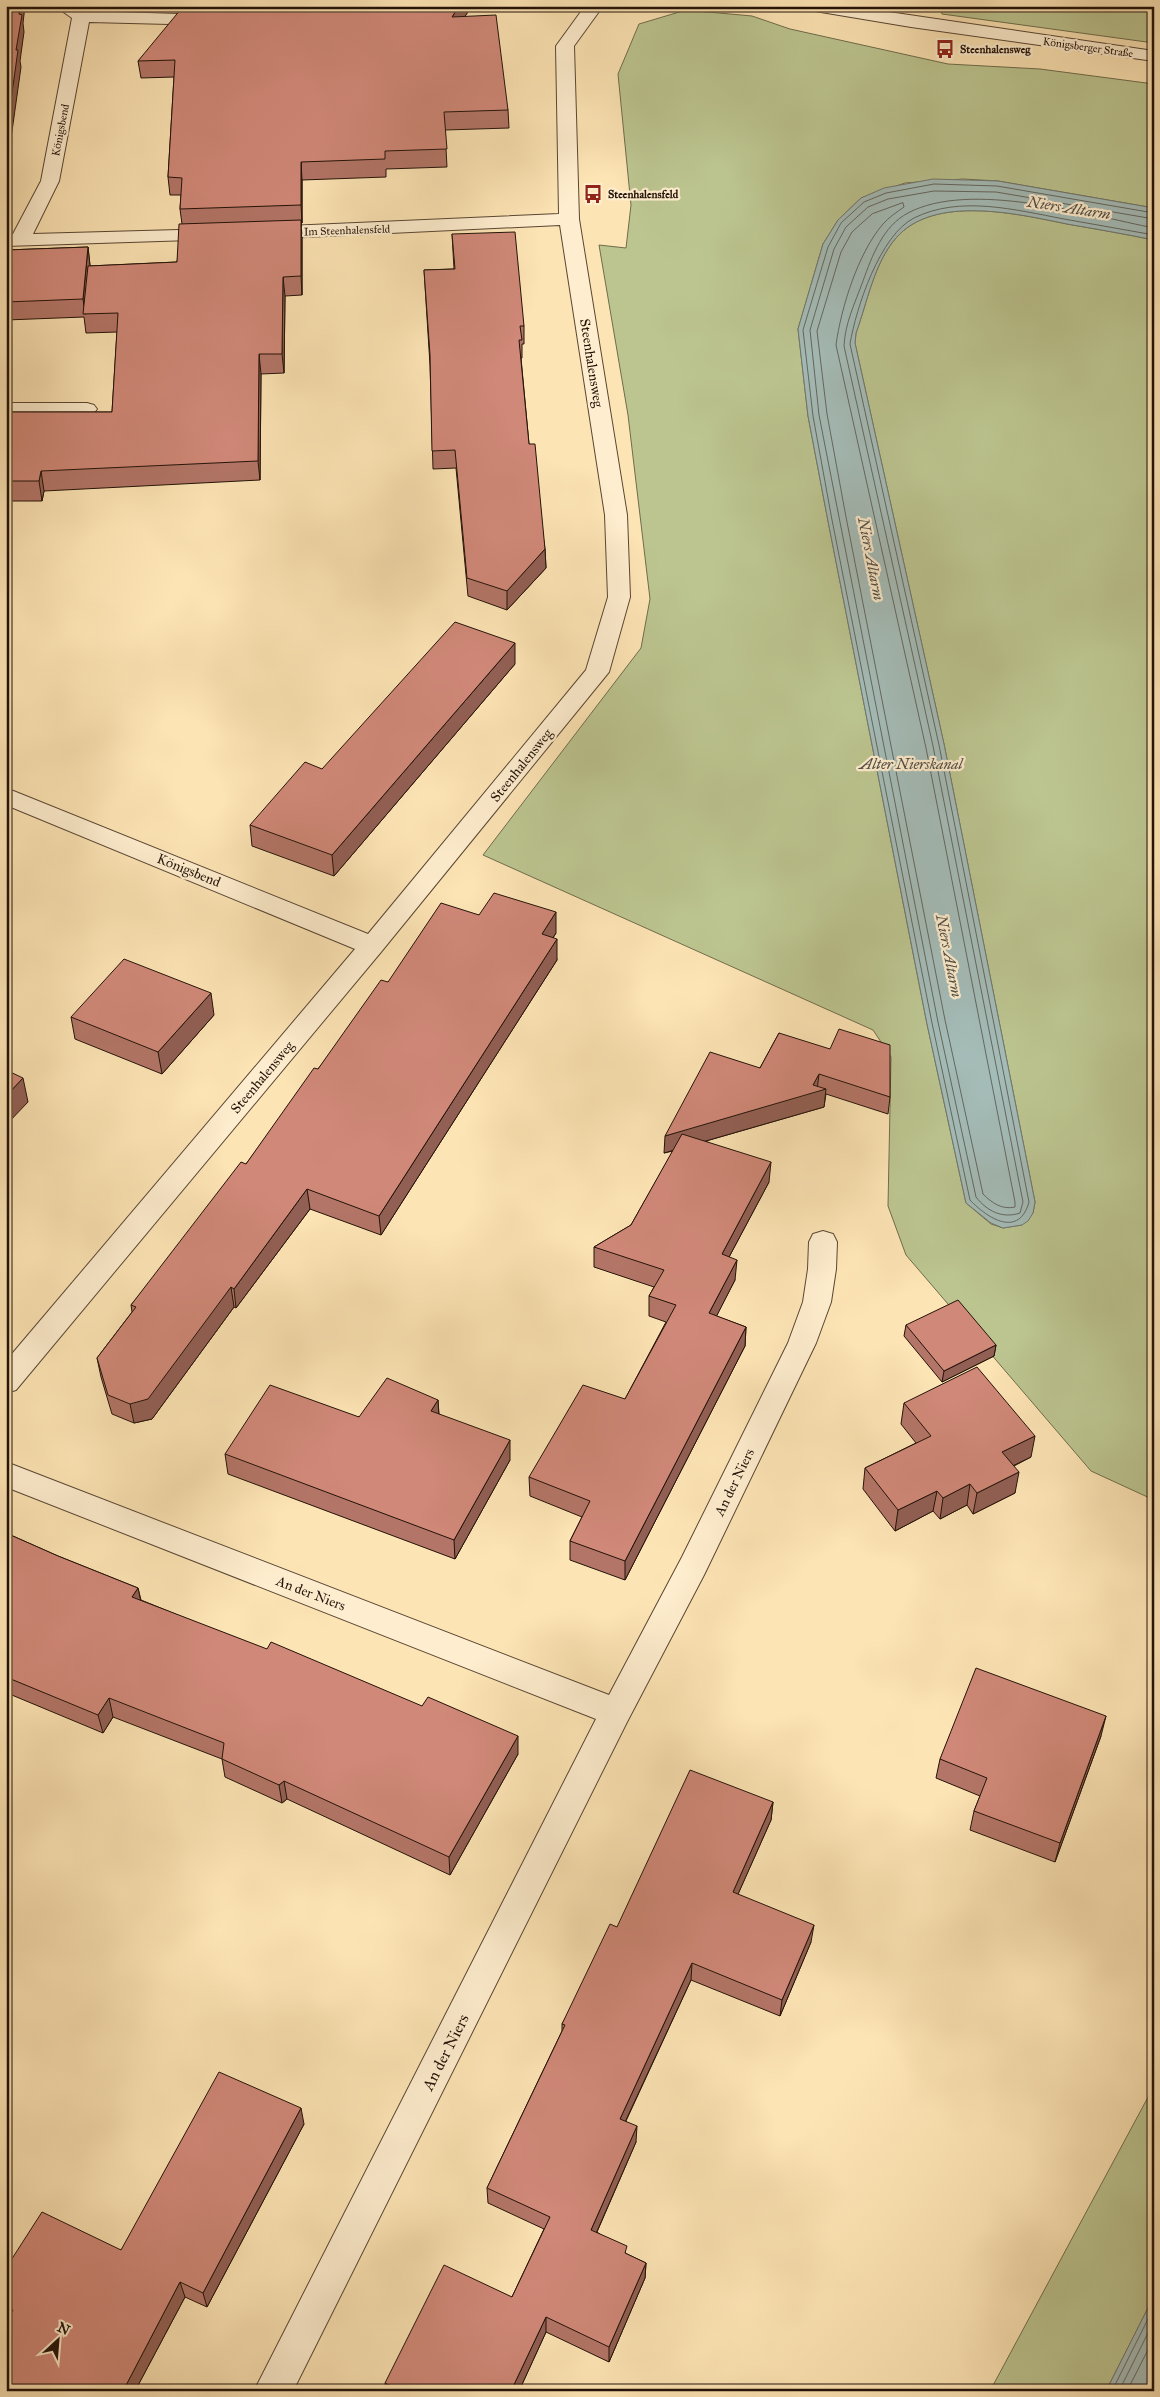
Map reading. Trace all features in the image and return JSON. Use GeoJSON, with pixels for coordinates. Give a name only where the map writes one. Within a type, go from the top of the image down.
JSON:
{"type":"FeatureCollection","features":[{"type":"Feature","properties":{"kind":"street"},"geometry":{"type":"LineString","coordinates":[[64,6],[81,16],[224,21]]}},
{"type":"Feature","properties":{"kind":"street","name":"Steenhalensweg"},"geometry":{"type":"LineString","coordinates":[[6,1382],[372,946],[597,672],[619,597],[616,515],[569,219],[565,46],[594,6]]}},
{"type":"Feature","properties":{"kind":"street","name":"Königsberger Straße"},"geometry":{"type":"LineString","coordinates":[[815,6],[911,22],[1154,56]]}},
{"type":"Feature","properties":{"kind":"street"},"geometry":{"type":"LineString","coordinates":[[911,22],[920,6]]}},
{"type":"Feature","properties":{"kind":"street","name":"Königsbend"},"geometry":{"type":"LineString","coordinates":[[14,239],[50,181],[81,16]]}},
{"type":"Feature","properties":{"kind":"street","name":"Im Steenhalensfeld"},"geometry":{"type":"LineString","coordinates":[[250,234],[569,219]]}},
{"type":"Feature","properties":{"kind":"street"},"geometry":{"type":"LineString","coordinates":[[14,239],[230,234]]}},
{"type":"Feature","properties":{"kind":"street"},"geometry":{"type":"LineString","coordinates":[[6,409],[87,409]]}},
{"type":"Feature","properties":{"kind":"street","name":"Königsbend"},"geometry":{"type":"LineString","coordinates":[[6,796],[372,946]]}},
{"type":"Feature","properties":{"kind":"street","name":"An der Niers"},"geometry":{"type":"LineString","coordinates":[[273,2391],[616,1712],[693,1566],[802,1343],[817,1302],[822,1269],[823,1242]]}},
{"type":"Feature","properties":{"kind":"street","name":"An der Niers"},"geometry":{"type":"LineString","coordinates":[[6,1474],[616,1712]]}},
{"type":"Feature","properties":{"kind":"green space"},"geometry":{"type":"Polygon","coordinates":[[[939,6],[1154,6],[1154,43],[942,14],[939,6]]]}},
{"type":"Feature","properties":{"kind":"green space"},"geometry":{"type":"Polygon","coordinates":[[[686,10],[752,16],[790,29],[948,64],[1040,69],[1154,84],[1154,208],[998,181],[963,179],[905,183],[861,198],[838,220],[823,244],[798,329],[808,416],[828,521],[927,1024],[966,1203],[991,1224],[1003,1228],[1022,1225],[1033,1213],[1035,1202],[944,744],[855,343],[856,333],[872,284],[888,248],[912,224],[932,216],[954,212],[1001,212],[1154,240],[1154,1500],[1091,1471],[906,1255],[888,1206],[891,1057],[873,1030],[483,855],[641,648],[650,599],[628,415],[599,245],[626,248],[631,205],[618,74],[639,24],[686,10]]]}},
{"type":"Feature","properties":{"kind":"green space"},"geometry":{"type":"Polygon","coordinates":[[[1154,2086],[1154,2296],[1106,2391],[990,2391],[1154,2086]]]}},
{"type":"Feature","properties":{"kind":"water","name":"Alter Nierskanal"},"geometry":{"type":"Polygon","coordinates":[[[933,179],[998,181],[1154,208],[1154,240],[1001,212],[954,212],[932,216],[912,224],[896,238],[882,259],[856,333],[855,343],[944,744],[1035,1202],[1033,1213],[1028,1221],[1022,1225],[1003,1228],[991,1223],[966,1203],[927,1024],[828,521],[808,416],[798,329],[823,244],[838,220],[861,198],[884,188],[933,179]]]}},
{"type":"Feature","properties":{"kind":"water"},"geometry":{"type":"Polygon","coordinates":[[[1154,2296],[1154,2391],[1106,2391],[1154,2296]]]}},
{"type":"Feature","properties":{"kind":"building"},"geometry":{"type":"Polygon","coordinates":[[[6,6],[20,6],[19,14],[22,15],[6,136],[6,6]]]}},
{"type":"Feature","properties":{"kind":"building"},"geometry":{"type":"Polygon","coordinates":[[[271,6],[459,6],[452,17],[496,15],[508,110],[444,112],[447,149],[385,151],[385,159],[301,162],[301,205],[180,209],[182,178],[168,177],[175,60],[138,61],[181,9],[261,11],[269,10],[271,6]]]}},
{"type":"Feature","properties":{"kind":"building"},"geometry":{"type":"Polygon","coordinates":[[[301,220],[301,276],[283,277],[282,354],[259,354],[258,461],[41,471],[39,481],[6,481],[6,412],[112,412],[118,313],[83,314],[88,266],[177,262],[179,224],[301,220]]]}},
{"type":"Feature","properties":{"kind":"building"},"geometry":{"type":"Polygon","coordinates":[[[515,232],[524,326],[520,326],[522,340],[519,340],[529,444],[535,444],[545,549],[507,591],[467,578],[455,450],[432,451],[430,355],[424,270],[455,269],[452,234],[515,232]]]}},
{"type":"Feature","properties":{"kind":"building"},"geometry":{"type":"Polygon","coordinates":[[[88,247],[83,299],[6,302],[6,250],[88,247]]]}},
{"type":"Feature","properties":{"kind":"building"},"geometry":{"type":"Polygon","coordinates":[[[455,622],[515,643],[332,855],[250,825],[305,762],[322,769],[455,622]]]}},
{"type":"Feature","properties":{"kind":"building"},"geometry":{"type":"Polygon","coordinates":[[[494,893],[556,912],[542,934],[557,939],[379,1216],[307,1189],[234,1289],[231,1287],[148,1399],[130,1404],[108,1395],[97,1358],[136,1307],[131,1305],[241,1162],[246,1164],[314,1068],[318,1069],[381,980],[388,982],[441,903],[479,915],[494,893]]]}},
{"type":"Feature","properties":{"kind":"building"},"geometry":{"type":"Polygon","coordinates":[[[124,959],[211,993],[158,1052],[71,1017],[124,959]]]}},
{"type":"Feature","properties":{"kind":"building"},"geometry":{"type":"Polygon","coordinates":[[[839,1029],[890,1045],[890,1097],[819,1074],[813,1085],[826,1089],[665,1136],[710,1052],[760,1068],[779,1033],[830,1049],[839,1029]]]}},
{"type":"Feature","properties":{"kind":"building"},"geometry":{"type":"Polygon","coordinates":[[[6,1070],[23,1078],[6,1096],[6,1070]]]}},
{"type":"Feature","properties":{"kind":"building"},"geometry":{"type":"Polygon","coordinates":[[[682,1134],[771,1162],[722,1254],[737,1260],[709,1313],[746,1327],[625,1561],[570,1541],[590,1501],[529,1477],[583,1385],[625,1399],[676,1305],[649,1296],[664,1270],[594,1247],[631,1225],[682,1134]]]}},
{"type":"Feature","properties":{"kind":"building"},"geometry":{"type":"Polygon","coordinates":[[[958,1300],[996,1345],[944,1371],[906,1325],[958,1300]]]}},
{"type":"Feature","properties":{"kind":"building"},"geometry":{"type":"Polygon","coordinates":[[[977,1367],[1035,1436],[1002,1452],[1019,1472],[977,1493],[970,1484],[943,1498],[937,1491],[898,1510],[865,1468],[931,1436],[904,1403],[977,1367]]]}},
{"type":"Feature","properties":{"kind":"building"},"geometry":{"type":"Polygon","coordinates":[[[387,1378],[438,1400],[431,1411],[510,1440],[454,1540],[225,1454],[270,1385],[359,1417],[387,1378]]]}},
{"type":"Feature","properties":{"kind":"building"},"geometry":{"type":"Polygon","coordinates":[[[6,1533],[138,1588],[132,1597],[267,1649],[271,1642],[422,1706],[428,1697],[518,1736],[449,1857],[284,1781],[279,1785],[222,1759],[224,1743],[109,1698],[98,1715],[6,1677],[6,1533]]]}},
{"type":"Feature","properties":{"kind":"building"},"geometry":{"type":"Polygon","coordinates":[[[976,1668],[1106,1716],[1060,1843],[974,1811],[987,1778],[940,1759],[976,1668]]]}},
{"type":"Feature","properties":{"kind":"building"},"geometry":{"type":"Polygon","coordinates":[[[690,1770],[773,1802],[733,1892],[814,1925],[782,2000],[692,1963],[620,2119],[637,2126],[591,2230],[627,2246],[625,2253],[646,2263],[609,2347],[546,2317],[511,2391],[401,2391],[385,2383],[444,2265],[512,2297],[550,2217],[487,2188],[565,2025],[562,2024],[610,1924],[617,1927],[690,1770]]]}},
{"type":"Feature","properties":{"kind":"building"},"geometry":{"type":"Polygon","coordinates":[[[219,2072],[301,2108],[203,2293],[180,2282],[123,2391],[6,2391],[6,2323],[13,2310],[6,2307],[6,2268],[42,2212],[121,2250],[219,2072]]]}},
{"type":"Feature","properties":{"kind":"place","name":"Steenhalensweg"},"geometry":{"type":"Point","coordinates":[945,49]}},
{"type":"Feature","properties":{"kind":"place","name":"Steenhalensfeld"},"geometry":{"type":"Point","coordinates":[593,194]}},
{"type":"Feature","properties":{"kind":"water label","name":"Niers Altarm"},"geometry":{"type":"Point","coordinates":[1069,208]}},
{"type":"Feature","properties":{"kind":"water label","name":"Niers Altarm"},"geometry":{"type":"Point","coordinates":[871,559]}},
{"type":"Feature","properties":{"kind":"water label","name":"Niers Altarm"},"geometry":{"type":"Point","coordinates":[949,956]}}]}
